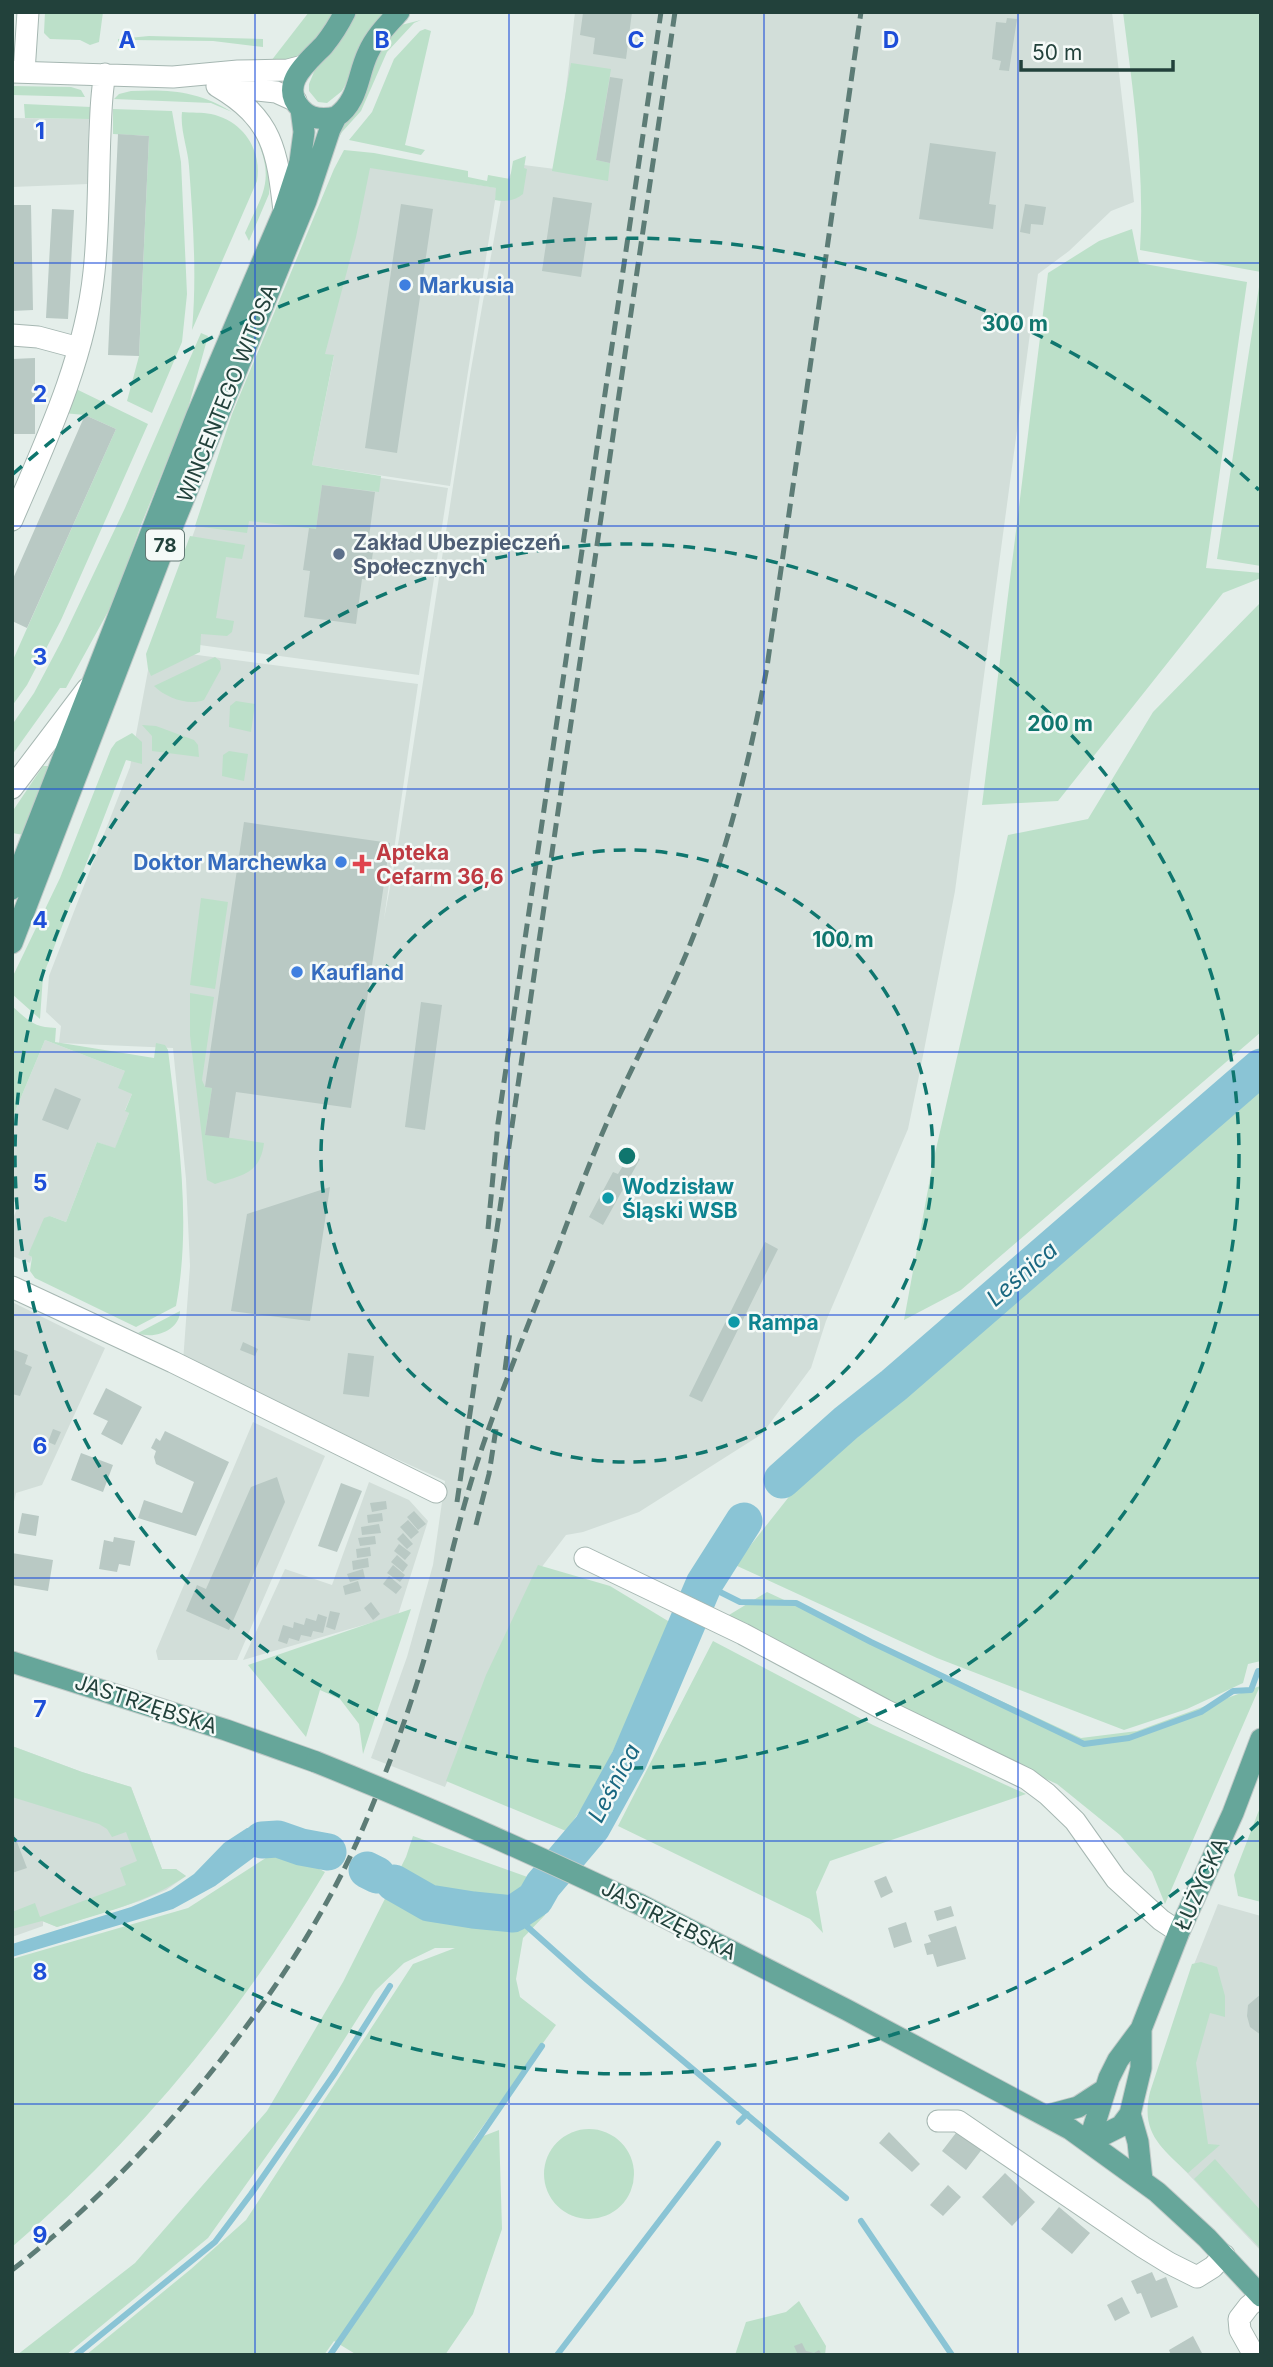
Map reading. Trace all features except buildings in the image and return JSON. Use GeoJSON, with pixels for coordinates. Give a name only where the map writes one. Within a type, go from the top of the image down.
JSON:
{"type":"FeatureCollection","features":[{"type":"Feature","properties":{"kind":"main road","name":"78"},"geometry":{"type":"LineString","coordinates":[[298,105],[293,83],[345,12]]}},
{"type":"Feature","properties":{"kind":"main road","name":"78"},"geometry":{"type":"LineString","coordinates":[[337,117],[352,104],[361,69],[374,40],[399,12]]}},
{"type":"Feature","properties":{"kind":"main road"},"geometry":{"type":"LineString","coordinates":[[298,105],[316,118],[337,117]]}},
{"type":"Feature","properties":{"kind":"main road","name":"WINCENTEGO WITOSA"},"geometry":{"type":"LineString","coordinates":[[12,889],[197,415],[284,211],[300,162],[304,132],[298,105]]}},
{"type":"Feature","properties":{"kind":"main road","name":"WINCENTEGO WITOSA"},"geometry":{"type":"LineString","coordinates":[[12,943],[168,537],[314,181],[330,129],[337,117]]}},
{"type":"Feature","properties":{"kind":"main road","name":"JASTRZĘBSKA"},"geometry":{"type":"LineString","coordinates":[[12,1662],[226,1730],[316,1762],[438,1811],[641,1905],[1048,2115],[1142,2180],[1224,2255],[1261,2296]]}},
{"type":"Feature","properties":{"kind":"main road","name":"ŁUŻYCKA"},"geometry":{"type":"LineString","coordinates":[[1089,2142],[1104,2090],[1118,2060],[1141,2029],[1179,1931],[1233,1814],[1261,1739]]}},
{"type":"Feature","properties":{"kind":"main road","name":"ŁUŻYCKA"},"geometry":{"type":"LineString","coordinates":[[1130,2114],[1141,2068],[1141,2029]]}},
{"type":"Feature","properties":{"kind":"main road"},"geometry":{"type":"LineString","coordinates":[[1048,2115],[1077,2107],[1104,2090]]}},
{"type":"Feature","properties":{"kind":"main road"},"geometry":{"type":"LineString","coordinates":[[1089,2142],[1121,2126],[1130,2114]]}},
{"type":"Feature","properties":{"kind":"main road"},"geometry":{"type":"LineString","coordinates":[[1130,2114],[1138,2142],[1142,2180]]}},
{"type":"Feature","properties":{"kind":"street"},"geometry":{"type":"LineString","coordinates":[[28,12],[18,72],[173,77],[228,71],[288,70],[303,66]]}},
{"type":"Feature","properties":{"kind":"street"},"geometry":{"type":"LineString","coordinates":[[12,520],[43,448],[79,348],[95,269],[101,95],[105,74]]}},
{"type":"Feature","properties":{"kind":"street"},"geometry":{"type":"LineString","coordinates":[[173,77],[216,86],[276,92],[298,105]]}},
{"type":"Feature","properties":{"kind":"street"},"geometry":{"type":"LineString","coordinates":[[216,86],[248,108],[268,135],[277,160],[284,211]]}},
{"type":"Feature","properties":{"kind":"street"},"geometry":{"type":"LineString","coordinates":[[12,335],[38,337],[79,348]]}},
{"type":"Feature","properties":{"kind":"street"},"geometry":{"type":"LineString","coordinates":[[12,788],[94,679]]}},
{"type":"Feature","properties":{"kind":"street"},"geometry":{"type":"LineString","coordinates":[[12,1287],[173,1362],[436,1492]]}},
{"type":"Feature","properties":{"kind":"street"},"geometry":{"type":"LineString","coordinates":[[584,1558],[743,1634],[886,1710],[1027,1779],[1075,1821],[1116,1879],[1161,1920],[1179,1931]]}},
{"type":"Feature","properties":{"kind":"street"},"geometry":{"type":"LineString","coordinates":[[938,2121],[958,2121],[1121,2232],[1169,2263],[1197,2277],[1213,2267],[1224,2255]]}},
{"type":"Feature","properties":{"kind":"street"},"geometry":{"type":"LineString","coordinates":[[1254,2355],[1240,2330],[1239,2319],[1261,2296]]}},
{"type":"Feature","properties":{"kind":"shaded area"},"geometry":{"type":"Polygon","coordinates":[[[575,12],[1112,12],[1134,202],[1111,211],[1069,251],[1038,274],[955,891],[919,1076],[908,1129],[826,1321],[811,1368],[762,1434],[639,1512],[583,1532],[566,1535],[538,1572],[490,1676],[445,1787],[371,1758],[407,1657],[433,1565],[445,1481],[183,1362],[190,1266],[186,1179],[173,1048],[59,1043],[61,1026],[46,1012],[49,976],[130,767],[152,649],[418,684],[384,919],[399,839],[470,375],[503,188],[516,164],[555,169],[575,12]]]}},
{"type":"Feature","properties":{"kind":"shaded area"},"geometry":{"type":"Polygon","coordinates":[[[12,118],[89,119],[88,184],[12,187],[12,118]]]}},
{"type":"Feature","properties":{"kind":"shaded area"},"geometry":{"type":"Polygon","coordinates":[[[363,166],[497,188],[450,486],[312,465],[334,356],[286,349],[363,166]]]}},
{"type":"Feature","properties":{"kind":"shaded area"},"geometry":{"type":"Polygon","coordinates":[[[221,456],[448,488],[419,675],[156,639],[221,456]]]}},
{"type":"Feature","properties":{"kind":"shaded area"},"geometry":{"type":"Polygon","coordinates":[[[45,1040],[125,1071],[132,1094],[125,1110],[129,1113],[115,1149],[97,1142],[66,1222],[50,1216],[28,1255],[32,1257],[30,1263],[12,1256],[12,1221],[19,1204],[12,1201],[12,1119],[45,1040]]]}},
{"type":"Feature","properties":{"kind":"shaded area"},"geometry":{"type":"Polygon","coordinates":[[[12,1302],[105,1348],[42,1485],[16,1493],[12,1510],[12,1302]]]}},
{"type":"Feature","properties":{"kind":"shaded area"},"geometry":{"type":"Polygon","coordinates":[[[253,1422],[325,1456],[237,1660],[158,1660],[156,1651],[253,1422]]]}},
{"type":"Feature","properties":{"kind":"shaded area"},"geometry":{"type":"Polygon","coordinates":[[[369,1482],[409,1500],[428,1521],[398,1615],[243,1660],[285,1569],[332,1585],[369,1482]]]}},
{"type":"Feature","properties":{"kind":"shaded area"},"geometry":{"type":"Polygon","coordinates":[[[12,1746],[131,1787],[162,1869],[176,1869],[186,1876],[166,1890],[140,1901],[57,1927],[43,1921],[43,1926],[12,1937],[12,1746]]]}},
{"type":"Feature","properties":{"kind":"shaded area"},"geometry":{"type":"Polygon","coordinates":[[[1218,1904],[1261,1916],[1261,2251],[1171,2156],[1193,1967],[1218,1904]]]}},
{"type":"Feature","properties":{"kind":"green space"},"geometry":{"type":"Polygon","coordinates":[[[45,12],[103,12],[99,42],[90,45],[80,40],[50,39],[44,33],[45,12]]]}},
{"type":"Feature","properties":{"kind":"green space"},"geometry":{"type":"Polygon","coordinates":[[[309,12],[336,12],[310,47],[292,58],[271,61],[309,12]]]}},
{"type":"Feature","properties":{"kind":"green space"},"geometry":{"type":"Polygon","coordinates":[[[354,12],[386,12],[342,91],[327,103],[318,102],[309,91],[309,84],[316,67],[354,12]]]}},
{"type":"Feature","properties":{"kind":"green space"},"geometry":{"type":"Polygon","coordinates":[[[1123,12],[1261,12],[1261,272],[1140,250],[1139,160],[1123,12]]]}},
{"type":"Feature","properties":{"kind":"green space"},"geometry":{"type":"Polygon","coordinates":[[[421,20],[414,23],[387,52],[361,111],[335,144],[340,128],[358,110],[376,53],[401,25],[421,20]]]}},
{"type":"Feature","properties":{"kind":"green space"},"geometry":{"type":"Polygon","coordinates":[[[425,29],[431,31],[405,145],[425,150],[421,155],[349,140],[372,112],[394,59],[425,29]]]}},
{"type":"Feature","properties":{"kind":"green space"},"geometry":{"type":"Polygon","coordinates":[[[149,36],[263,39],[263,47],[213,41],[118,42],[118,39],[149,36]]]}},
{"type":"Feature","properties":{"kind":"green space"},"geometry":{"type":"Polygon","coordinates":[[[571,63],[611,69],[596,160],[610,163],[608,181],[552,171],[571,63]]]}},
{"type":"Feature","properties":{"kind":"green space"},"geometry":{"type":"Polygon","coordinates":[[[12,86],[71,87],[81,90],[85,97],[12,95],[12,86]]]}},
{"type":"Feature","properties":{"kind":"green space"},"geometry":{"type":"Polygon","coordinates":[[[131,91],[183,93],[208,100],[232,112],[211,103],[114,99],[119,94],[131,91]]]}},
{"type":"Feature","properties":{"kind":"green space"},"geometry":{"type":"Polygon","coordinates":[[[24,104],[91,107],[91,117],[25,118],[24,104]]]}},
{"type":"Feature","properties":{"kind":"green space"},"geometry":{"type":"Polygon","coordinates":[[[113,109],[172,111],[181,162],[187,294],[182,342],[152,413],[127,401],[139,356],[149,136],[113,134],[113,109]]]}},
{"type":"Feature","properties":{"kind":"green space"},"geometry":{"type":"Polygon","coordinates":[[[182,112],[211,114],[232,123],[248,138],[258,169],[257,181],[192,330],[193,228],[182,112]]]}},
{"type":"Feature","properties":{"kind":"green space"},"geometry":{"type":"Polygon","coordinates":[[[262,140],[270,182],[269,194],[249,241],[245,233],[261,199],[266,179],[258,142],[262,140]]]}},
{"type":"Feature","properties":{"kind":"green space"},"geometry":{"type":"Polygon","coordinates":[[[344,150],[468,171],[468,177],[487,181],[488,175],[510,179],[513,161],[526,156],[523,194],[510,200],[495,200],[496,188],[370,168],[356,237],[325,354],[334,355],[312,465],[381,476],[379,492],[322,485],[316,529],[249,521],[247,533],[195,526],[232,414],[344,150]]]}},
{"type":"Feature","properties":{"kind":"green space"},"geometry":{"type":"Polygon","coordinates":[[[1132,229],[1139,263],[1247,282],[1206,568],[1261,573],[1261,578],[1223,593],[1058,801],[982,805],[1048,273],[1099,241],[1132,229]]]}},
{"type":"Feature","properties":{"kind":"green space"},"geometry":{"type":"Polygon","coordinates":[[[1261,274],[1261,566],[1217,559],[1261,274]]]}},
{"type":"Feature","properties":{"kind":"green space"},"geometry":{"type":"Polygon","coordinates":[[[201,333],[208,336],[187,412],[141,525],[115,599],[66,688],[60,688],[12,755],[12,725],[34,693],[62,640],[125,508],[201,333]]]}},
{"type":"Feature","properties":{"kind":"green space"},"geometry":{"type":"Polygon","coordinates":[[[74,388],[148,424],[61,620],[27,685],[12,706],[12,662],[116,429],[85,415],[63,413],[74,388]]]}},
{"type":"Feature","properties":{"kind":"green space"},"geometry":{"type":"Polygon","coordinates":[[[190,536],[245,545],[242,559],[226,557],[216,618],[234,621],[232,632],[227,636],[201,634],[200,652],[151,676],[146,654],[190,536]]]}},
{"type":"Feature","properties":{"kind":"green space"},"geometry":{"type":"Polygon","coordinates":[[[1261,602],[1261,1032],[961,1290],[904,1320],[933,1162],[1008,835],[1088,819],[1153,712],[1261,602]]]}},
{"type":"Feature","properties":{"kind":"green space"},"geometry":{"type":"Polygon","coordinates":[[[215,657],[220,661],[221,669],[204,700],[178,700],[154,686],[215,657]]]}},
{"type":"Feature","properties":{"kind":"green space"},"geometry":{"type":"Polygon","coordinates":[[[236,701],[255,704],[251,732],[229,727],[230,706],[236,701]]]}},
{"type":"Feature","properties":{"kind":"green space"},"geometry":{"type":"Polygon","coordinates":[[[142,725],[156,726],[194,740],[198,745],[199,757],[152,751],[152,736],[142,725]]]}},
{"type":"Feature","properties":{"kind":"green space"},"geometry":{"type":"Polygon","coordinates":[[[132,733],[142,742],[142,764],[126,760],[43,976],[40,1019],[12,994],[12,978],[60,878],[111,749],[116,742],[132,733]]]}},
{"type":"Feature","properties":{"kind":"green space"},"geometry":{"type":"Polygon","coordinates":[[[229,751],[248,754],[244,781],[222,776],[223,755],[229,751]]]}},
{"type":"Feature","properties":{"kind":"green space"},"geometry":{"type":"Polygon","coordinates":[[[43,766],[50,766],[24,835],[12,833],[12,812],[43,766]]]}},
{"type":"Feature","properties":{"kind":"green space"},"geometry":{"type":"Polygon","coordinates":[[[201,898],[228,902],[215,989],[190,985],[201,898]]]}},
{"type":"Feature","properties":{"kind":"green space"},"geometry":{"type":"Polygon","coordinates":[[[190,993],[214,997],[202,1080],[205,1087],[212,1088],[205,1134],[264,1143],[262,1154],[254,1168],[241,1176],[215,1184],[207,1180],[190,1035],[190,993]]]}},
{"type":"Feature","properties":{"kind":"green space"},"geometry":{"type":"Polygon","coordinates":[[[12,1006],[32,1022],[56,1028],[55,1042],[154,1058],[156,1043],[165,1045],[168,1050],[182,1178],[181,1274],[176,1306],[136,1327],[35,1278],[30,1271],[32,1257],[28,1255],[44,1218],[50,1216],[66,1222],[97,1142],[115,1148],[129,1113],[125,1111],[132,1094],[118,1088],[125,1071],[45,1040],[12,1119],[12,1006]]]}},
{"type":"Feature","properties":{"kind":"green space"},"geometry":{"type":"Polygon","coordinates":[[[1261,1080],[1261,1661],[1248,1664],[1243,1683],[1187,1709],[1124,1730],[937,1658],[735,1565],[803,1479],[1261,1080]]]}},
{"type":"Feature","properties":{"kind":"green space"},"geometry":{"type":"Polygon","coordinates":[[[180,1311],[176,1323],[165,1332],[151,1335],[138,1333],[180,1311]]]}},
{"type":"Feature","properties":{"kind":"green space"},"geometry":{"type":"Polygon","coordinates":[[[538,1565],[610,1586],[673,1624],[596,1788],[566,1831],[446,1781],[486,1675],[538,1565]]]}},
{"type":"Feature","properties":{"kind":"green space"},"geometry":{"type":"Polygon","coordinates":[[[767,1592],[1081,1738],[1137,1731],[1260,1686],[1165,1904],[1152,1872],[1120,1835],[1057,1784],[964,1742],[724,1618],[767,1592]]]}},
{"type":"Feature","properties":{"kind":"green space"},"geometry":{"type":"Polygon","coordinates":[[[411,1609],[363,1754],[359,1724],[340,1699],[320,1690],[306,1737],[248,1665],[411,1609]]]}},
{"type":"Feature","properties":{"kind":"green space"},"geometry":{"type":"Polygon","coordinates":[[[713,1641],[873,1725],[1026,1794],[830,1861],[816,1892],[823,1933],[810,1919],[618,1826],[713,1641]]]}},
{"type":"Feature","properties":{"kind":"green space"},"geometry":{"type":"Polygon","coordinates":[[[12,1746],[131,1787],[162,1869],[176,1869],[186,1876],[140,1900],[90,1917],[57,1927],[42,1921],[12,1929],[12,1912],[35,1903],[40,1917],[126,1885],[120,1868],[137,1861],[126,1832],[112,1837],[107,1829],[99,1824],[12,1797],[12,1746]]]}},
{"type":"Feature","properties":{"kind":"green space"},"geometry":{"type":"Polygon","coordinates":[[[1261,1805],[1261,1902],[1238,1896],[1234,1875],[1261,1805]]]}},
{"type":"Feature","properties":{"kind":"green space"},"geometry":{"type":"Polygon","coordinates":[[[413,1836],[533,1879],[545,1915],[523,1938],[516,1979],[520,1997],[556,2025],[473,2140],[499,2130],[502,2229],[473,2314],[445,2355],[357,2355],[334,2341],[324,2355],[86,2355],[246,2220],[413,1964],[455,1948],[435,1948],[404,1963],[375,1991],[302,2106],[208,2238],[66,2355],[17,2355],[135,2263],[267,2111],[343,1982],[406,1857],[413,1836]]]}},
{"type":"Feature","properties":{"kind":"green space"},"geometry":{"type":"Polygon","coordinates":[[[272,1854],[302,1860],[325,1872],[293,1924],[222,2025],[144,2119],[58,2206],[12,2247],[12,1959],[188,1908],[272,1854]]]}},
{"type":"Feature","properties":{"kind":"green space"},"geometry":{"type":"Polygon","coordinates":[[[1201,1962],[1217,1967],[1225,1996],[1225,2017],[1210,2013],[1196,2063],[1208,2144],[1220,2145],[1188,2173],[1156,2138],[1148,2118],[1148,2106],[1150,2092],[1192,1964],[1201,1962]]]}},
{"type":"Feature","properties":{"kind":"green space"},"geometry":{"type":"Polygon","coordinates":[[[589,2129],[606,2132],[621,2142],[631,2157],[634,2174],[631,2191],[621,2206],[606,2216],[589,2219],[572,2216],[557,2206],[547,2191],[544,2174],[547,2157],[557,2142],[572,2132],[589,2129]]]}},
{"type":"Feature","properties":{"kind":"green space"},"geometry":{"type":"Polygon","coordinates":[[[1215,2159],[1261,2211],[1261,2249],[1194,2179],[1215,2159]]]}},
{"type":"Feature","properties":{"kind":"green space"},"geometry":{"type":"Polygon","coordinates":[[[799,2301],[826,2346],[825,2355],[735,2355],[746,2322],[786,2312],[799,2301]]]}},
{"type":"Feature","properties":{"kind":"water"},"geometry":{"type":"Polygon","coordinates":[[[247,1828],[301,1830],[319,1836],[301,1856],[269,1846],[215,1886],[173,1909],[12,1957],[12,1944],[131,1907],[171,1890],[194,1874],[224,1843],[247,1828]]]}},
{"type":"Feature","properties":{"kind":"waterway","name":"Leśnica"},"geometry":{"type":"LineString","coordinates":[[782,1480],[1261,1067]]}},
{"type":"Feature","properties":{"kind":"waterway","name":"Leśnica"},"geometry":{"type":"LineString","coordinates":[[394,1883],[429,1903],[473,1910],[513,1914],[535,1899],[543,1885],[592,1827],[629,1760],[704,1584],[744,1521]]}},
{"type":"Feature","properties":{"kind":"waterway"},"geometry":{"type":"LineString","coordinates":[[704,1584],[740,1602],[796,1603],[1084,1744],[1129,1738],[1201,1712],[1233,1691],[1251,1690],[1258,1671],[1261,1671]]}},
{"type":"Feature","properties":{"kind":"waterway","name":"Leśnica"},"geometry":{"type":"LineString","coordinates":[[262,1840],[278,1839],[328,1852]]}},
{"type":"Feature","properties":{"kind":"waterway","name":"Leśnica"},"geometry":{"type":"LineString","coordinates":[[367,1870],[377,1875]]}},
{"type":"Feature","properties":{"kind":"waterway"},"geometry":{"type":"LineString","coordinates":[[513,1914],[587,1980],[846,2198]]}},
{"type":"Feature","properties":{"kind":"waterway"},"geometry":{"type":"LineString","coordinates":[[76,2355],[215,2242],[335,2073],[390,1986]]}},
{"type":"Feature","properties":{"kind":"waterway"},"geometry":{"type":"LineString","coordinates":[[330,2355],[542,2046]]}},
{"type":"Feature","properties":{"kind":"waterway"},"geometry":{"type":"LineString","coordinates":[[739,2122],[747,2114]]}},
{"type":"Feature","properties":{"kind":"waterway"},"geometry":{"type":"LineString","coordinates":[[557,2355],[718,2144]]}},
{"type":"Feature","properties":{"kind":"waterway"},"geometry":{"type":"LineString","coordinates":[[861,2221],[952,2355]]}},
{"type":"Feature","properties":{"kind":"railway"},"geometry":{"type":"LineString","coordinates":[[488,1229],[498,1123],[661,12]]}},
{"type":"Feature","properties":{"kind":"railway"},"geometry":{"type":"LineString","coordinates":[[457,1502],[675,12]]}},
{"type":"Feature","properties":{"kind":"railway"},"geometry":{"type":"LineString","coordinates":[[12,2270],[63,2228],[164,2128],[256,2014],[296,1954],[331,1894],[360,1835],[390,1760],[425,1658],[471,1482],[490,1426],[601,1136],[693,937],[737,804],[767,667],[861,12]]}},
{"type":"Feature","properties":{"kind":"railway"},"geometry":{"type":"LineString","coordinates":[[505,1370],[510,1331]]}},
{"type":"Feature","properties":{"kind":"railway"},"geometry":{"type":"LineString","coordinates":[[476,1525],[489,1474],[496,1429]]}},
{"type":"Feature","properties":{"kind":"place","name":"Markusia"},"geometry":{"type":"Point","coordinates":[405,285]}},
{"type":"Feature","properties":{"kind":"place","name":"Zakład Ubezpieczeń Społecznych"},"geometry":{"type":"Point","coordinates":[339,554]}},
{"type":"Feature","properties":{"kind":"place","name":"Doktor Marchewka"},"geometry":{"type":"Point","coordinates":[341,862]}},
{"type":"Feature","properties":{"kind":"place","name":"Apteka Cefarm 36,6"},"geometry":{"type":"Point","coordinates":[362,864]}},
{"type":"Feature","properties":{"kind":"place","name":"Kaufland"},"geometry":{"type":"Point","coordinates":[297,972]}},
{"type":"Feature","properties":{"kind":"place","name":"Wodzisław Śląski WSB"},"geometry":{"type":"Point","coordinates":[608,1198]}},
{"type":"Feature","properties":{"kind":"place","name":"Rampa"},"geometry":{"type":"Point","coordinates":[734,1322]}}]}
